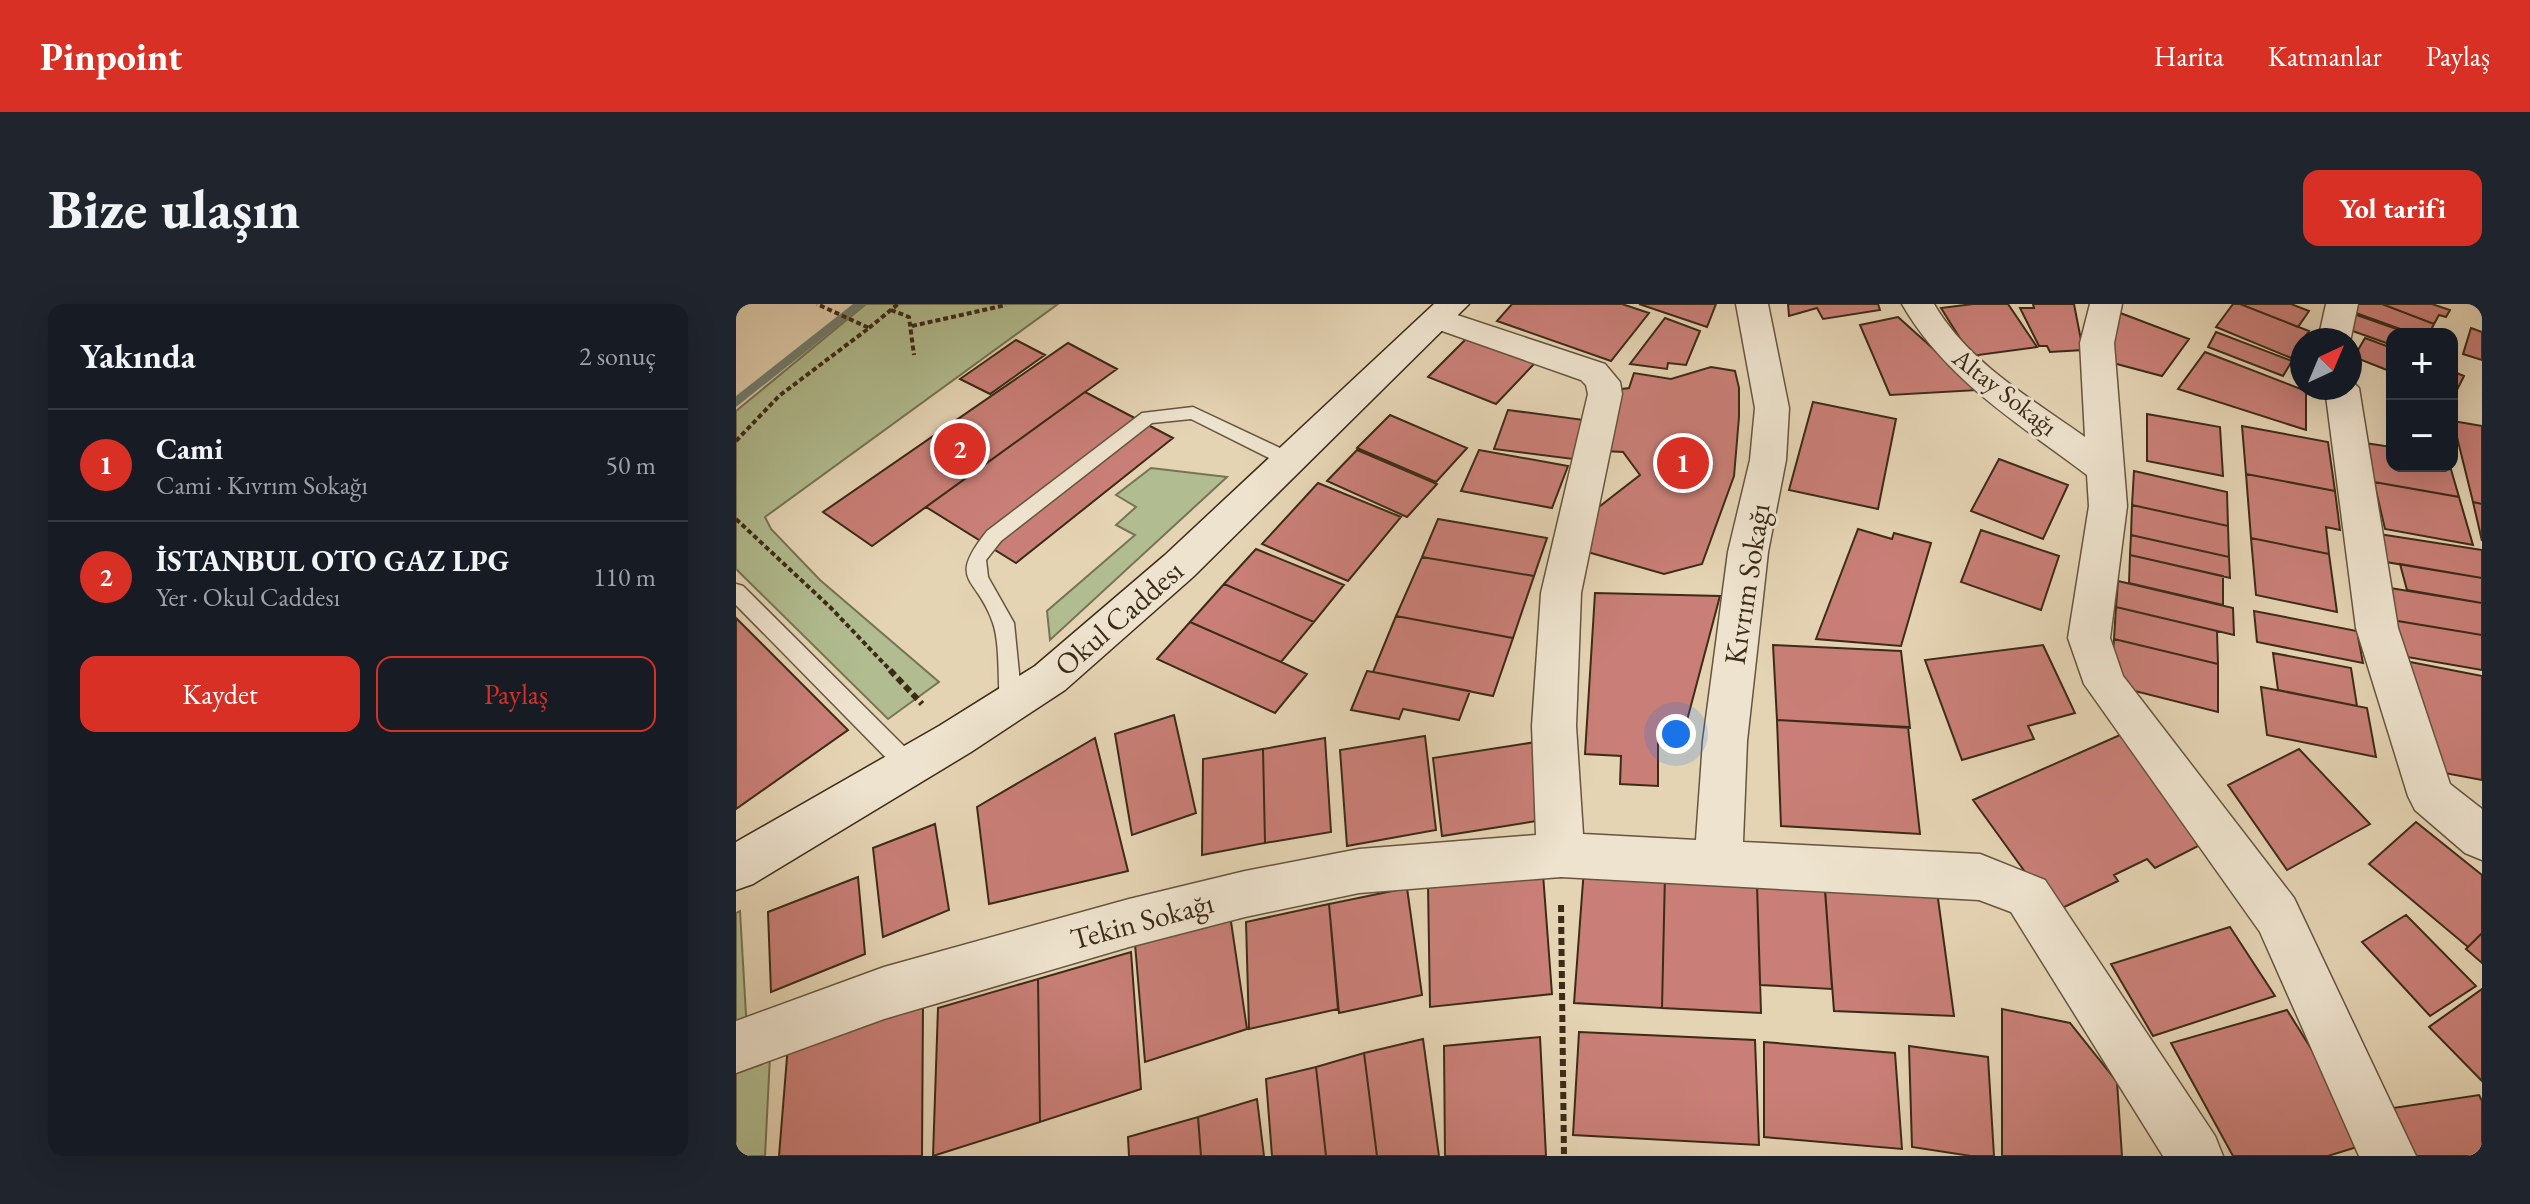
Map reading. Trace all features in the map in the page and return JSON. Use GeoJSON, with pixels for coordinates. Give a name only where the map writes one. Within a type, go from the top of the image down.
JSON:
{"type":"FeatureCollection","features":[{"type":"Feature","properties":{"kind":"street","name":"Kıvrım Sokağı"},"geometry":{"type":"LineString","coordinates":[[1718,865],[1727,726],[1748,552],[1768,460],[1772,408],[1752,304]]}},
{"type":"Feature","properties":{"kind":"street","name":"Altay Sokağı"},"geometry":{"type":"LineString","coordinates":[[1918,304],[1945,345],[1977,373],[2105,469]]}},
{"type":"Feature","properties":{"kind":"street"},"geometry":{"type":"LineString","coordinates":[[2106,304],[2097,343],[2108,506],[2089,638],[2105,684],[2277,915],[2388,1156]]}},
{"type":"Feature","properties":{"kind":"street"},"geometry":{"type":"LineString","coordinates":[[2337,328],[2342,304]]}},
{"type":"Feature","properties":{"kind":"street"},"geometry":{"type":"LineString","coordinates":[[1446,312],[1593,372],[1603,382],[1605,394],[1561,593],[1554,726],[1561,855]]}},
{"type":"Feature","properties":{"kind":"street","name":"Okul Caddesı"},"geometry":{"type":"LineString","coordinates":[[736,868],[955,739],[1050,678],[1291,461],[1446,312]]}},
{"type":"Feature","properties":{"kind":"street"},"geometry":{"type":"LineString","coordinates":[[2344,400],[2377,628],[2431,796],[2482,838]]}},
{"type":"Feature","properties":{"kind":"street","name":"Tekin Sokağı"},"geometry":{"type":"LineString","coordinates":[[736,1047],[884,993],[1129,923],[1245,894],[1359,871],[1561,855],[1980,877],[2028,896],[2195,1156]]}},
{"type":"Feature","properties":{"kind":"lane"},"geometry":{"type":"LineString","coordinates":[[1011,703],[1004,623],[978,577],[976,559],[994,536],[1148,417],[1193,413],[1291,461]]}},
{"type":"Feature","properties":{"kind":"lane"},"geometry":{"type":"LineString","coordinates":[[736,592],[909,766]]}},
{"type":"Feature","properties":{"kind":"path"},"geometry":{"type":"LineString","coordinates":[[817,304],[869,328]]}},
{"type":"Feature","properties":{"kind":"path"},"geometry":{"type":"LineString","coordinates":[[736,441],[783,394],[898,304]]}},
{"type":"Feature","properties":{"kind":"path"},"geometry":{"type":"LineString","coordinates":[[912,326],[1006,305]]}},
{"type":"Feature","properties":{"kind":"path"},"geometry":{"type":"LineString","coordinates":[[891,310],[909,317],[914,355]]}},
{"type":"Feature","properties":{"kind":"path"},"geometry":{"type":"LineString","coordinates":[[736,519],[830,607],[955,739]]}},
{"type":"Feature","properties":{"kind":"path"},"geometry":{"type":"LineString","coordinates":[[1561,855],[1564,1156]]}},
{"type":"Feature","properties":{"kind":"green space"},"geometry":{"type":"Polygon","coordinates":[[[866,304],[1058,304],[765,517],[771,529],[820,580],[939,682],[888,719],[736,569],[736,411],[866,304]]]}},
{"type":"Feature","properties":{"kind":"green space"},"geometry":{"type":"Polygon","coordinates":[[[1151,468],[1227,477],[1050,640],[1047,611],[1135,535],[1116,525],[1136,507],[1116,495],[1151,468]]]}},
{"type":"Feature","properties":{"kind":"green space"},"geometry":{"type":"Polygon","coordinates":[[[740,911],[747,1032],[736,1035],[736,913],[740,911]]]}},
{"type":"Feature","properties":{"kind":"green space"},"geometry":{"type":"Polygon","coordinates":[[[770,1056],[765,1156],[736,1156],[736,1071],[770,1056]]]}},
{"type":"Feature","properties":{"kind":"building"},"geometry":{"type":"Polygon","coordinates":[[[1512,304],[1622,304],[1649,313],[1611,361],[1497,321],[1512,304]]]}},
{"type":"Feature","properties":{"kind":"building"},"geometry":{"type":"Polygon","coordinates":[[[1639,304],[1716,304],[1707,327],[1639,304]]]}},
{"type":"Feature","properties":{"kind":"building"},"geometry":{"type":"Polygon","coordinates":[[[1788,304],[1878,304],[1880,310],[1823,319],[1817,308],[1789,316],[1788,304]]]}},
{"type":"Feature","properties":{"kind":"building"},"geometry":{"type":"Polygon","coordinates":[[[2008,304],[2037,347],[1971,356],[1941,308],[2008,304]]]}},
{"type":"Feature","properties":{"kind":"building"},"geometry":{"type":"Polygon","coordinates":[[[2033,304],[2074,304],[2083,350],[2050,352],[2047,346],[2039,346],[2020,308],[2034,308],[2033,304]]]}},
{"type":"Feature","properties":{"kind":"building"},"geometry":{"type":"Polygon","coordinates":[[[2233,304],[2240,304],[2301,328],[2290,328],[2290,358],[2216,327],[2233,304]]]}},
{"type":"Feature","properties":{"kind":"building"},"geometry":{"type":"Polygon","coordinates":[[[2240,304],[2291,304],[2309,311],[2298,327],[2240,304]]]}},
{"type":"Feature","properties":{"kind":"building"},"geometry":{"type":"Polygon","coordinates":[[[2357,304],[2382,304],[2434,324],[2432,328],[2397,328],[2353,312],[2357,304]]]}},
{"type":"Feature","properties":{"kind":"building"},"geometry":{"type":"Polygon","coordinates":[[[2382,304],[2432,304],[2450,310],[2446,317],[2439,315],[2434,324],[2382,304]]]}},
{"type":"Feature","properties":{"kind":"building"},"geometry":{"type":"Polygon","coordinates":[[[2115,311],[2189,339],[2162,376],[2109,362],[2115,311]]]}},
{"type":"Feature","properties":{"kind":"building"},"geometry":{"type":"Polygon","coordinates":[[[2351,313],[2394,328],[2386,328],[2386,343],[2362,334],[2362,328],[2344,328],[2351,313]]]}},
{"type":"Feature","properties":{"kind":"building"},"geometry":{"type":"Polygon","coordinates":[[[1898,317],[1979,390],[1890,395],[1860,325],[1898,317]]]}},
{"type":"Feature","properties":{"kind":"building"},"geometry":{"type":"Polygon","coordinates":[[[1665,318],[1700,331],[1686,365],[1668,363],[1667,369],[1630,364],[1665,318]]]}},
{"type":"Feature","properties":{"kind":"building"},"geometry":{"type":"Polygon","coordinates":[[[2471,328],[2482,332],[2482,360],[2463,354],[2471,328]]]}},
{"type":"Feature","properties":{"kind":"building"},"geometry":{"type":"Polygon","coordinates":[[[2216,332],[2290,360],[2290,364],[2283,376],[2208,347],[2216,332]]]}},
{"type":"Feature","properties":{"kind":"building"},"geometry":{"type":"Polygon","coordinates":[[[1467,338],[1535,363],[1496,404],[1428,377],[1467,338]]]}},
{"type":"Feature","properties":{"kind":"building"},"geometry":{"type":"Polygon","coordinates":[[[2365,338],[2386,346],[2386,370],[2362,360],[2365,338]]]}},
{"type":"Feature","properties":{"kind":"building"},"geometry":{"type":"Polygon","coordinates":[[[1016,340],[1045,355],[990,394],[960,379],[1016,340]]]}},
{"type":"Feature","properties":{"kind":"building"},"geometry":{"type":"Polygon","coordinates":[[[1068,343],[1117,369],[872,546],[823,512],[1068,343]]]}},
{"type":"Feature","properties":{"kind":"building"},"geometry":{"type":"Polygon","coordinates":[[[2205,352],[2290,385],[2290,400],[2306,400],[2306,430],[2178,389],[2205,352]]]}},
{"type":"Feature","properties":{"kind":"building"},"geometry":{"type":"Polygon","coordinates":[[[1711,367],[1735,371],[1739,388],[1739,417],[1734,476],[1702,564],[1664,574],[1584,551],[1586,517],[1640,475],[1623,452],[1605,451],[1622,389],[1629,388],[1634,373],[1671,379],[1711,367]]]}},
{"type":"Feature","properties":{"kind":"building"},"geometry":{"type":"Polygon","coordinates":[[[2458,374],[2464,376],[2458,388],[2458,374]]]}},
{"type":"Feature","properties":{"kind":"building"},"geometry":{"type":"Polygon","coordinates":[[[1085,392],[1173,438],[1016,563],[926,507],[1085,392]]]}},
{"type":"Feature","properties":{"kind":"building"},"geometry":{"type":"Polygon","coordinates":[[[1813,402],[1896,419],[1878,509],[1789,490],[1813,402]]]}},
{"type":"Feature","properties":{"kind":"building"},"geometry":{"type":"Polygon","coordinates":[[[1508,410],[1584,420],[1573,459],[1494,449],[1508,410]]]}},
{"type":"Feature","properties":{"kind":"building"},"geometry":{"type":"Polygon","coordinates":[[[2147,414],[2220,427],[2223,476],[2147,461],[2147,414]]]}},
{"type":"Feature","properties":{"kind":"building"},"geometry":{"type":"Polygon","coordinates":[[[1390,415],[1467,448],[1436,482],[1357,448],[1390,415]]]}},
{"type":"Feature","properties":{"kind":"building"},"geometry":{"type":"Polygon","coordinates":[[[2458,422],[2482,426],[2482,504],[2473,502],[2458,441],[2458,422]]]}},
{"type":"Feature","properties":{"kind":"building"},"geometry":{"type":"Polygon","coordinates":[[[2242,426],[2328,442],[2335,491],[2246,474],[2242,426]]]}},
{"type":"Feature","properties":{"kind":"building"},"geometry":{"type":"Polygon","coordinates":[[[2365,443],[2386,446],[2386,472],[2452,472],[2459,497],[2374,482],[2365,443]]]}},
{"type":"Feature","properties":{"kind":"building"},"geometry":{"type":"Polygon","coordinates":[[[1357,450],[1437,484],[1407,517],[1327,481],[1357,450]]]}},
{"type":"Feature","properties":{"kind":"building"},"geometry":{"type":"Polygon","coordinates":[[[1479,450],[1568,466],[1552,508],[1461,491],[1479,450]]]}},
{"type":"Feature","properties":{"kind":"building"},"geometry":{"type":"Polygon","coordinates":[[[1999,459],[2068,485],[2043,539],[1971,511],[1999,459]]]}},
{"type":"Feature","properties":{"kind":"building"},"geometry":{"type":"Polygon","coordinates":[[[2134,471],[2227,492],[2228,526],[2132,505],[2134,471]]]}},
{"type":"Feature","properties":{"kind":"building"},"geometry":{"type":"Polygon","coordinates":[[[2246,474],[2335,491],[2340,530],[2326,527],[2329,554],[2251,538],[2246,474]]]}},
{"type":"Feature","properties":{"kind":"building"},"geometry":{"type":"Polygon","coordinates":[[[2374,482],[2459,497],[2473,545],[2385,529],[2374,482]]]}},
{"type":"Feature","properties":{"kind":"building"},"geometry":{"type":"Polygon","coordinates":[[[1318,483],[1401,517],[1348,581],[1262,544],[1318,483]]]}},
{"type":"Feature","properties":{"kind":"building"},"geometry":{"type":"Polygon","coordinates":[[[2473,502],[2482,504],[2482,541],[2473,502]]]}},
{"type":"Feature","properties":{"kind":"building"},"geometry":{"type":"Polygon","coordinates":[[[2132,505],[2228,526],[2229,557],[2131,535],[2132,505]]]}},
{"type":"Feature","properties":{"kind":"building"},"geometry":{"type":"Polygon","coordinates":[[[1438,519],[1547,538],[1534,576],[1422,557],[1438,519]]]}},
{"type":"Feature","properties":{"kind":"building"},"geometry":{"type":"Polygon","coordinates":[[[1858,529],[1892,539],[1894,533],[1931,543],[1901,646],[1816,639],[1858,529]]]}},
{"type":"Feature","properties":{"kind":"building"},"geometry":{"type":"Polygon","coordinates":[[[1981,530],[2059,556],[2041,610],[1961,582],[1981,530]]]}},
{"type":"Feature","properties":{"kind":"building"},"geometry":{"type":"Polygon","coordinates":[[[2379,534],[2482,550],[2482,578],[2386,562],[2379,534]]]}},
{"type":"Feature","properties":{"kind":"building"},"geometry":{"type":"Polygon","coordinates":[[[2131,535],[2229,557],[2230,578],[2130,555],[2131,535]]]}},
{"type":"Feature","properties":{"kind":"building"},"geometry":{"type":"Polygon","coordinates":[[[2251,538],[2329,554],[2337,612],[2256,595],[2251,538]]]}},
{"type":"Feature","properties":{"kind":"building"},"geometry":{"type":"Polygon","coordinates":[[[1256,549],[1344,585],[1314,622],[1224,584],[1256,549]]]}},
{"type":"Feature","properties":{"kind":"building"},"geometry":{"type":"Polygon","coordinates":[[[2130,555],[2223,576],[2223,605],[2129,583],[2130,555]]]}},
{"type":"Feature","properties":{"kind":"building"},"geometry":{"type":"Polygon","coordinates":[[[1422,557],[1534,576],[1513,638],[1396,616],[1422,557]]]}},
{"type":"Feature","properties":{"kind":"building"},"geometry":{"type":"Polygon","coordinates":[[[2400,564],[2482,578],[2482,603],[2407,590],[2400,564]]]}},
{"type":"Feature","properties":{"kind":"building"},"geometry":{"type":"Polygon","coordinates":[[[2118,581],[2233,608],[2234,635],[2116,607],[2118,581]]]}},
{"type":"Feature","properties":{"kind":"building"},"geometry":{"type":"Polygon","coordinates":[[[1224,584],[1314,622],[1281,662],[1190,622],[1224,584]]]}},
{"type":"Feature","properties":{"kind":"building"},"geometry":{"type":"Polygon","coordinates":[[[2384,587],[2482,603],[2482,635],[2392,620],[2384,587]]]}},
{"type":"Feature","properties":{"kind":"building"},"geometry":{"type":"Polygon","coordinates":[[[1595,593],[1720,596],[1681,743],[1658,743],[1658,786],[1620,784],[1621,756],[1585,754],[1595,593]]]}},
{"type":"Feature","properties":{"kind":"building"},"geometry":{"type":"Polygon","coordinates":[[[2116,607],[2217,631],[2218,664],[2114,639],[2116,607]]]}},
{"type":"Feature","properties":{"kind":"building"},"geometry":{"type":"Polygon","coordinates":[[[2254,611],[2357,631],[2363,663],[2257,642],[2254,611]]]}},
{"type":"Feature","properties":{"kind":"building"},"geometry":{"type":"Polygon","coordinates":[[[1396,616],[1513,638],[1493,696],[1373,672],[1396,616]]]}},
{"type":"Feature","properties":{"kind":"building"},"geometry":{"type":"Polygon","coordinates":[[[736,618],[848,730],[736,809],[736,618]]]}},
{"type":"Feature","properties":{"kind":"building"},"geometry":{"type":"Polygon","coordinates":[[[2392,620],[2482,635],[2482,670],[2401,656],[2392,620]]]}},
{"type":"Feature","properties":{"kind":"building"},"geometry":{"type":"Polygon","coordinates":[[[1190,622],[1307,674],[1275,713],[1157,659],[1190,622]]]}},
{"type":"Feature","properties":{"kind":"building"},"geometry":{"type":"Polygon","coordinates":[[[2114,639],[2218,664],[2218,712],[2111,685],[2114,639]]]}},
{"type":"Feature","properties":{"kind":"building"},"geometry":{"type":"Polygon","coordinates":[[[1773,645],[1901,651],[1910,728],[1777,720],[1773,645]]]}},
{"type":"Feature","properties":{"kind":"building"},"geometry":{"type":"Polygon","coordinates":[[[2043,645],[2075,713],[2028,726],[2034,739],[1962,760],[1925,660],[2043,645]]]}},
{"type":"Feature","properties":{"kind":"building"},"geometry":{"type":"Polygon","coordinates":[[[2273,653],[2351,668],[2357,706],[2278,690],[2273,653]]]}},
{"type":"Feature","properties":{"kind":"building"},"geometry":{"type":"Polygon","coordinates":[[[2400,660],[2482,676],[2482,780],[2423,769],[2400,660]]]}},
{"type":"Feature","properties":{"kind":"building"},"geometry":{"type":"Polygon","coordinates":[[[1367,671],[1470,691],[1459,720],[1403,709],[1399,719],[1351,710],[1367,671]]]}},
{"type":"Feature","properties":{"kind":"building"},"geometry":{"type":"Polygon","coordinates":[[[2261,687],[2367,708],[2376,757],[2267,735],[2261,687]]]}},
{"type":"Feature","properties":{"kind":"building"},"geometry":{"type":"Polygon","coordinates":[[[1174,715],[1196,813],[1132,835],[1115,734],[1174,715]]]}},
{"type":"Feature","properties":{"kind":"building"},"geometry":{"type":"Polygon","coordinates":[[[1777,720],[1908,727],[1920,834],[1781,826],[1777,720]]]}},
{"type":"Feature","properties":{"kind":"building"},"geometry":{"type":"Polygon","coordinates":[[[2120,735],[2210,840],[2155,868],[2147,859],[2114,875],[2118,881],[2054,912],[1973,800],[2120,735]]]}},
{"type":"Feature","properties":{"kind":"building"},"geometry":{"type":"Polygon","coordinates":[[[1425,736],[1436,830],[1347,846],[1340,750],[1425,736]]]}},
{"type":"Feature","properties":{"kind":"building"},"geometry":{"type":"Polygon","coordinates":[[[1095,738],[1128,871],[989,904],[977,807],[1095,738]]]}},
{"type":"Feature","properties":{"kind":"building"},"geometry":{"type":"Polygon","coordinates":[[[1325,738],[1331,832],[1265,843],[1263,749],[1325,738]]]}},
{"type":"Feature","properties":{"kind":"building"},"geometry":{"type":"Polygon","coordinates":[[[1536,742],[1549,819],[1442,836],[1433,758],[1536,742]]]}},
{"type":"Feature","properties":{"kind":"building"},"geometry":{"type":"Polygon","coordinates":[[[1263,749],[1265,843],[1202,855],[1203,759],[1263,749]]]}},
{"type":"Feature","properties":{"kind":"building"},"geometry":{"type":"Polygon","coordinates":[[[2299,749],[2370,824],[2287,870],[2228,785],[2299,749]]]}},
{"type":"Feature","properties":{"kind":"building"},"geometry":{"type":"Polygon","coordinates":[[[2416,822],[2482,875],[2482,933],[2468,947],[2369,864],[2416,822]]]}},
{"type":"Feature","properties":{"kind":"building"},"geometry":{"type":"Polygon","coordinates":[[[935,824],[949,910],[883,937],[873,848],[935,824]]]}},
{"type":"Feature","properties":{"kind":"building"},"geometry":{"type":"Polygon","coordinates":[[[1584,868],[1665,873],[1662,1008],[1574,1003],[1584,868]]]}},
{"type":"Feature","properties":{"kind":"building"},"geometry":{"type":"Polygon","coordinates":[[[1665,873],[1757,885],[1761,1013],[1662,1008],[1665,873]]]}},
{"type":"Feature","properties":{"kind":"building"},"geometry":{"type":"Polygon","coordinates":[[[1543,874],[1552,994],[1430,1007],[1428,885],[1543,874]]]}},
{"type":"Feature","properties":{"kind":"building"},"geometry":{"type":"Polygon","coordinates":[[[858,877],[865,954],[771,992],[768,912],[858,877]]]}},
{"type":"Feature","properties":{"kind":"building"},"geometry":{"type":"Polygon","coordinates":[[[1824,878],[1936,884],[1954,1016],[1834,1011],[1824,878]]]}},
{"type":"Feature","properties":{"kind":"building"},"geometry":{"type":"Polygon","coordinates":[[[1757,885],[1825,888],[1832,989],[1760,985],[1757,885]]]}},
{"type":"Feature","properties":{"kind":"building"},"geometry":{"type":"Polygon","coordinates":[[[1407,888],[1422,995],[1339,1013],[1329,904],[1407,888]]]}},
{"type":"Feature","properties":{"kind":"building"},"geometry":{"type":"Polygon","coordinates":[[[1329,904],[1338,1009],[1249,1029],[1246,922],[1329,904]]]}},
{"type":"Feature","properties":{"kind":"building"},"geometry":{"type":"Polygon","coordinates":[[[1230,915],[1247,1029],[1145,1062],[1135,944],[1230,915]]]}},
{"type":"Feature","properties":{"kind":"building"},"geometry":{"type":"Polygon","coordinates":[[[2406,915],[2476,986],[2430,1016],[2362,942],[2406,915]]]}},
{"type":"Feature","properties":{"kind":"building"},"geometry":{"type":"Polygon","coordinates":[[[2230,927],[2275,996],[2153,1036],[2111,964],[2230,927]]]}},
{"type":"Feature","properties":{"kind":"building"},"geometry":{"type":"Polygon","coordinates":[[[2482,933],[2482,963],[2466,949],[2482,933]]]}},
{"type":"Feature","properties":{"kind":"building"},"geometry":{"type":"Polygon","coordinates":[[[1131,952],[1141,1089],[1040,1122],[1038,979],[1131,952]]]}},
{"type":"Feature","properties":{"kind":"building"},"geometry":{"type":"Polygon","coordinates":[[[1038,979],[1040,1122],[933,1156],[938,1008],[1038,979]]]}},
{"type":"Feature","properties":{"kind":"building"},"geometry":{"type":"Polygon","coordinates":[[[2482,989],[2482,1081],[2429,1027],[2482,989]]]}},
{"type":"Feature","properties":{"kind":"building"},"geometry":{"type":"Polygon","coordinates":[[[923,1002],[922,1156],[779,1156],[788,1045],[923,1002]]]}},
{"type":"Feature","properties":{"kind":"building"},"geometry":{"type":"Polygon","coordinates":[[[2002,1009],[2070,1023],[2117,1082],[2122,1156],[2002,1156],[2002,1009]]]}},
{"type":"Feature","properties":{"kind":"building"},"geometry":{"type":"Polygon","coordinates":[[[2287,1010],[2370,1143],[2328,1156],[2233,1156],[2171,1043],[2287,1010]]]}},
{"type":"Feature","properties":{"kind":"building"},"geometry":{"type":"Polygon","coordinates":[[[1579,1032],[1755,1040],[1759,1145],[1573,1135],[1579,1032]]]}},
{"type":"Feature","properties":{"kind":"building"},"geometry":{"type":"Polygon","coordinates":[[[1540,1037],[1546,1156],[1445,1156],[1444,1046],[1540,1037]]]}},
{"type":"Feature","properties":{"kind":"building"},"geometry":{"type":"Polygon","coordinates":[[[1423,1039],[1439,1156],[1377,1156],[1364,1053],[1423,1039]]]}},
{"type":"Feature","properties":{"kind":"building"},"geometry":{"type":"Polygon","coordinates":[[[1764,1042],[1895,1053],[1902,1149],[1764,1137],[1764,1042]]]}},
{"type":"Feature","properties":{"kind":"building"},"geometry":{"type":"Polygon","coordinates":[[[1909,1046],[1988,1057],[1994,1156],[1971,1156],[1912,1147],[1909,1046]]]}},
{"type":"Feature","properties":{"kind":"building"},"geometry":{"type":"Polygon","coordinates":[[[1364,1053],[1377,1156],[1326,1156],[1316,1067],[1364,1053]]]}},
{"type":"Feature","properties":{"kind":"building"},"geometry":{"type":"Polygon","coordinates":[[[1316,1067],[1326,1156],[1272,1156],[1266,1079],[1316,1067]]]}},
{"type":"Feature","properties":{"kind":"building"},"geometry":{"type":"Polygon","coordinates":[[[2479,1095],[2482,1101],[2482,1156],[2404,1156],[2380,1110],[2479,1095]]]}},
{"type":"Feature","properties":{"kind":"building"},"geometry":{"type":"Polygon","coordinates":[[[1257,1099],[1264,1156],[1201,1156],[1198,1117],[1257,1099]]]}},
{"type":"Feature","properties":{"kind":"building"},"geometry":{"type":"Polygon","coordinates":[[[1198,1117],[1201,1156],[1129,1156],[1128,1137],[1198,1117]]]}},
{"type":"Feature","properties":{"kind":"waterway"},"geometry":{"type":"LineString","coordinates":[[736,403],[860,304]]}},
{"type":"Feature","properties":{"kind":"place","name":"İSTANBUL OTO GAZ LPG"},"geometry":{"type":"Point","coordinates":[960,449]}},
{"type":"Feature","properties":{"kind":"place","name":"Cami"},"geometry":{"type":"Point","coordinates":[1683,463]}}]}
